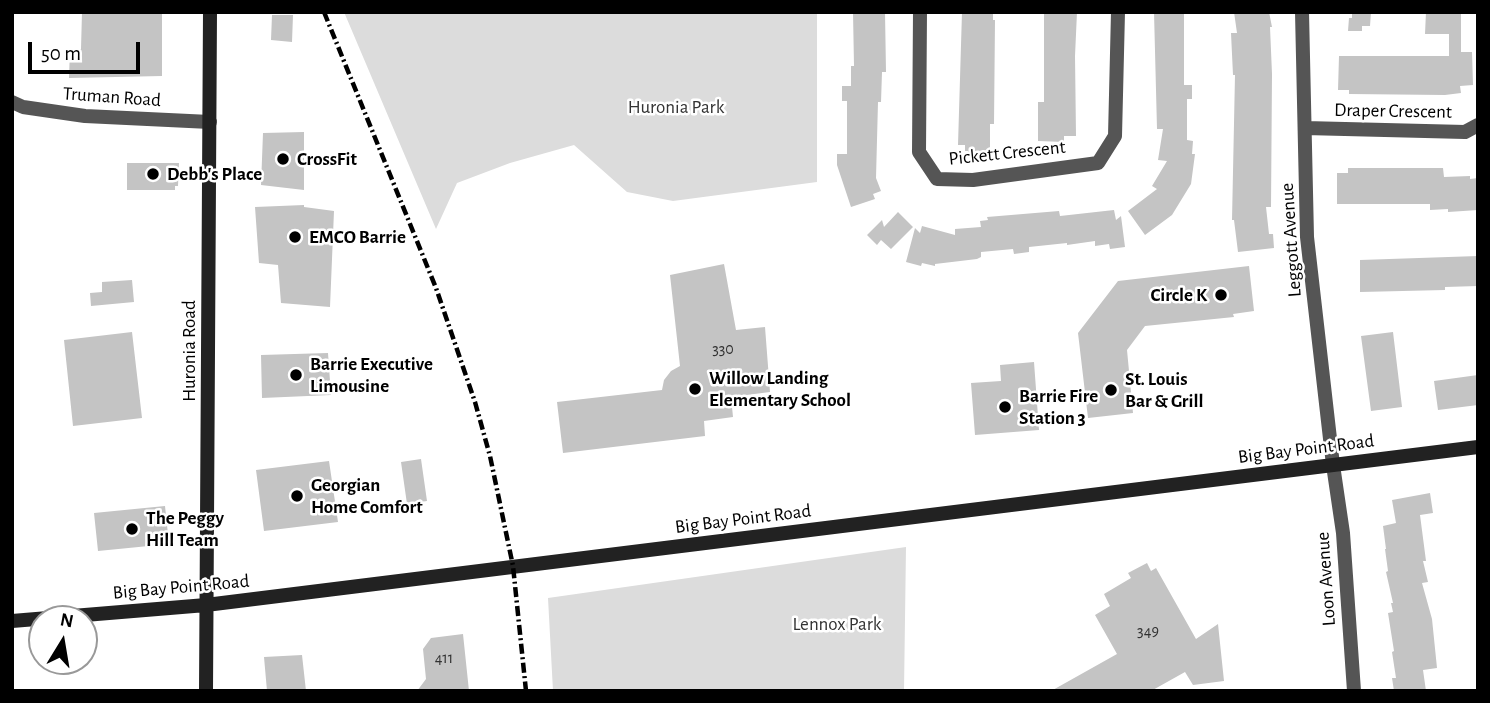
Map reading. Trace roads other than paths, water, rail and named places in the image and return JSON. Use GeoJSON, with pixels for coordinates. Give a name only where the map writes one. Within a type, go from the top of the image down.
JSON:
{"type":"FeatureCollection","features":[{"type":"Feature","properties":{"kind":"street","name":"Huronia Road"},"geometry":{"type":"LineString","coordinates":[[206,691],[210,12]]}},
{"type":"Feature","properties":{"kind":"street","name":"Pickett Crescent"},"geometry":{"type":"LineString","coordinates":[[920,12],[919,152],[936,179],[973,180],[1098,163],[1115,136],[1118,12]]}},
{"type":"Feature","properties":{"kind":"street","name":"Leggott Avenue"},"geometry":{"type":"LineString","coordinates":[[1302,12],[1307,237],[1332,465]]}},
{"type":"Feature","properties":{"kind":"street","name":"Truman Road"},"geometry":{"type":"LineString","coordinates":[[12,102],[23,107],[85,116],[210,122]]}},
{"type":"Feature","properties":{"kind":"street","name":"Draper Crescent"},"geometry":{"type":"LineString","coordinates":[[1305,128],[1465,132],[1478,125]]}},
{"type":"Feature","properties":{"kind":"street","name":"Big Bay Point Road"},"geometry":{"type":"LineString","coordinates":[[12,621],[206,605],[1478,447]]}},
{"type":"Feature","properties":{"kind":"street","name":"Loon Avenue"},"geometry":{"type":"LineString","coordinates":[[1332,465],[1343,533],[1354,691]]}},
{"type":"Feature","properties":{"kind":"railway"},"geometry":{"type":"LineString","coordinates":[[324,12],[436,288],[475,402],[490,456],[513,566],[526,691]]}},
{"type":"Feature","properties":{"kind":"place","name":"CrossFit"},"geometry":{"type":"Point","coordinates":[283,159]}},
{"type":"Feature","properties":{"kind":"place","name":"Debb's Place"},"geometry":{"type":"Point","coordinates":[153,174]}},
{"type":"Feature","properties":{"kind":"place","name":"EMCO Barrie"},"geometry":{"type":"Point","coordinates":[295,237]}},
{"type":"Feature","properties":{"kind":"place","name":"Circle K"},"geometry":{"type":"Point","coordinates":[1221,295]}},
{"type":"Feature","properties":{"kind":"place","name":"Barrie Executive Limousine"},"geometry":{"type":"Point","coordinates":[296,375]}},
{"type":"Feature","properties":{"kind":"place","name":"Willow Landing Elementary School"},"geometry":{"type":"Point","coordinates":[695,389]}},
{"type":"Feature","properties":{"kind":"place","name":"St. Louis Bar & Grill"},"geometry":{"type":"Point","coordinates":[1111,390]}},
{"type":"Feature","properties":{"kind":"place","name":"Barrie Fire Station 3"},"geometry":{"type":"Point","coordinates":[1005,407]}},
{"type":"Feature","properties":{"kind":"place","name":"Georgian Home Comfort"},"geometry":{"type":"Point","coordinates":[297,496]}},
{"type":"Feature","properties":{"kind":"place","name":"The Peggy Hill Team"},"geometry":{"type":"Point","coordinates":[132,529]}},
{"type":"Feature","properties":{"kind":"park label","name":"Huronia Park"},"geometry":{"type":"Point","coordinates":[676,107]}},
{"type":"Feature","properties":{"kind":"park label","name":"Lennox Park"},"geometry":{"type":"Point","coordinates":[837,624]}}]}
